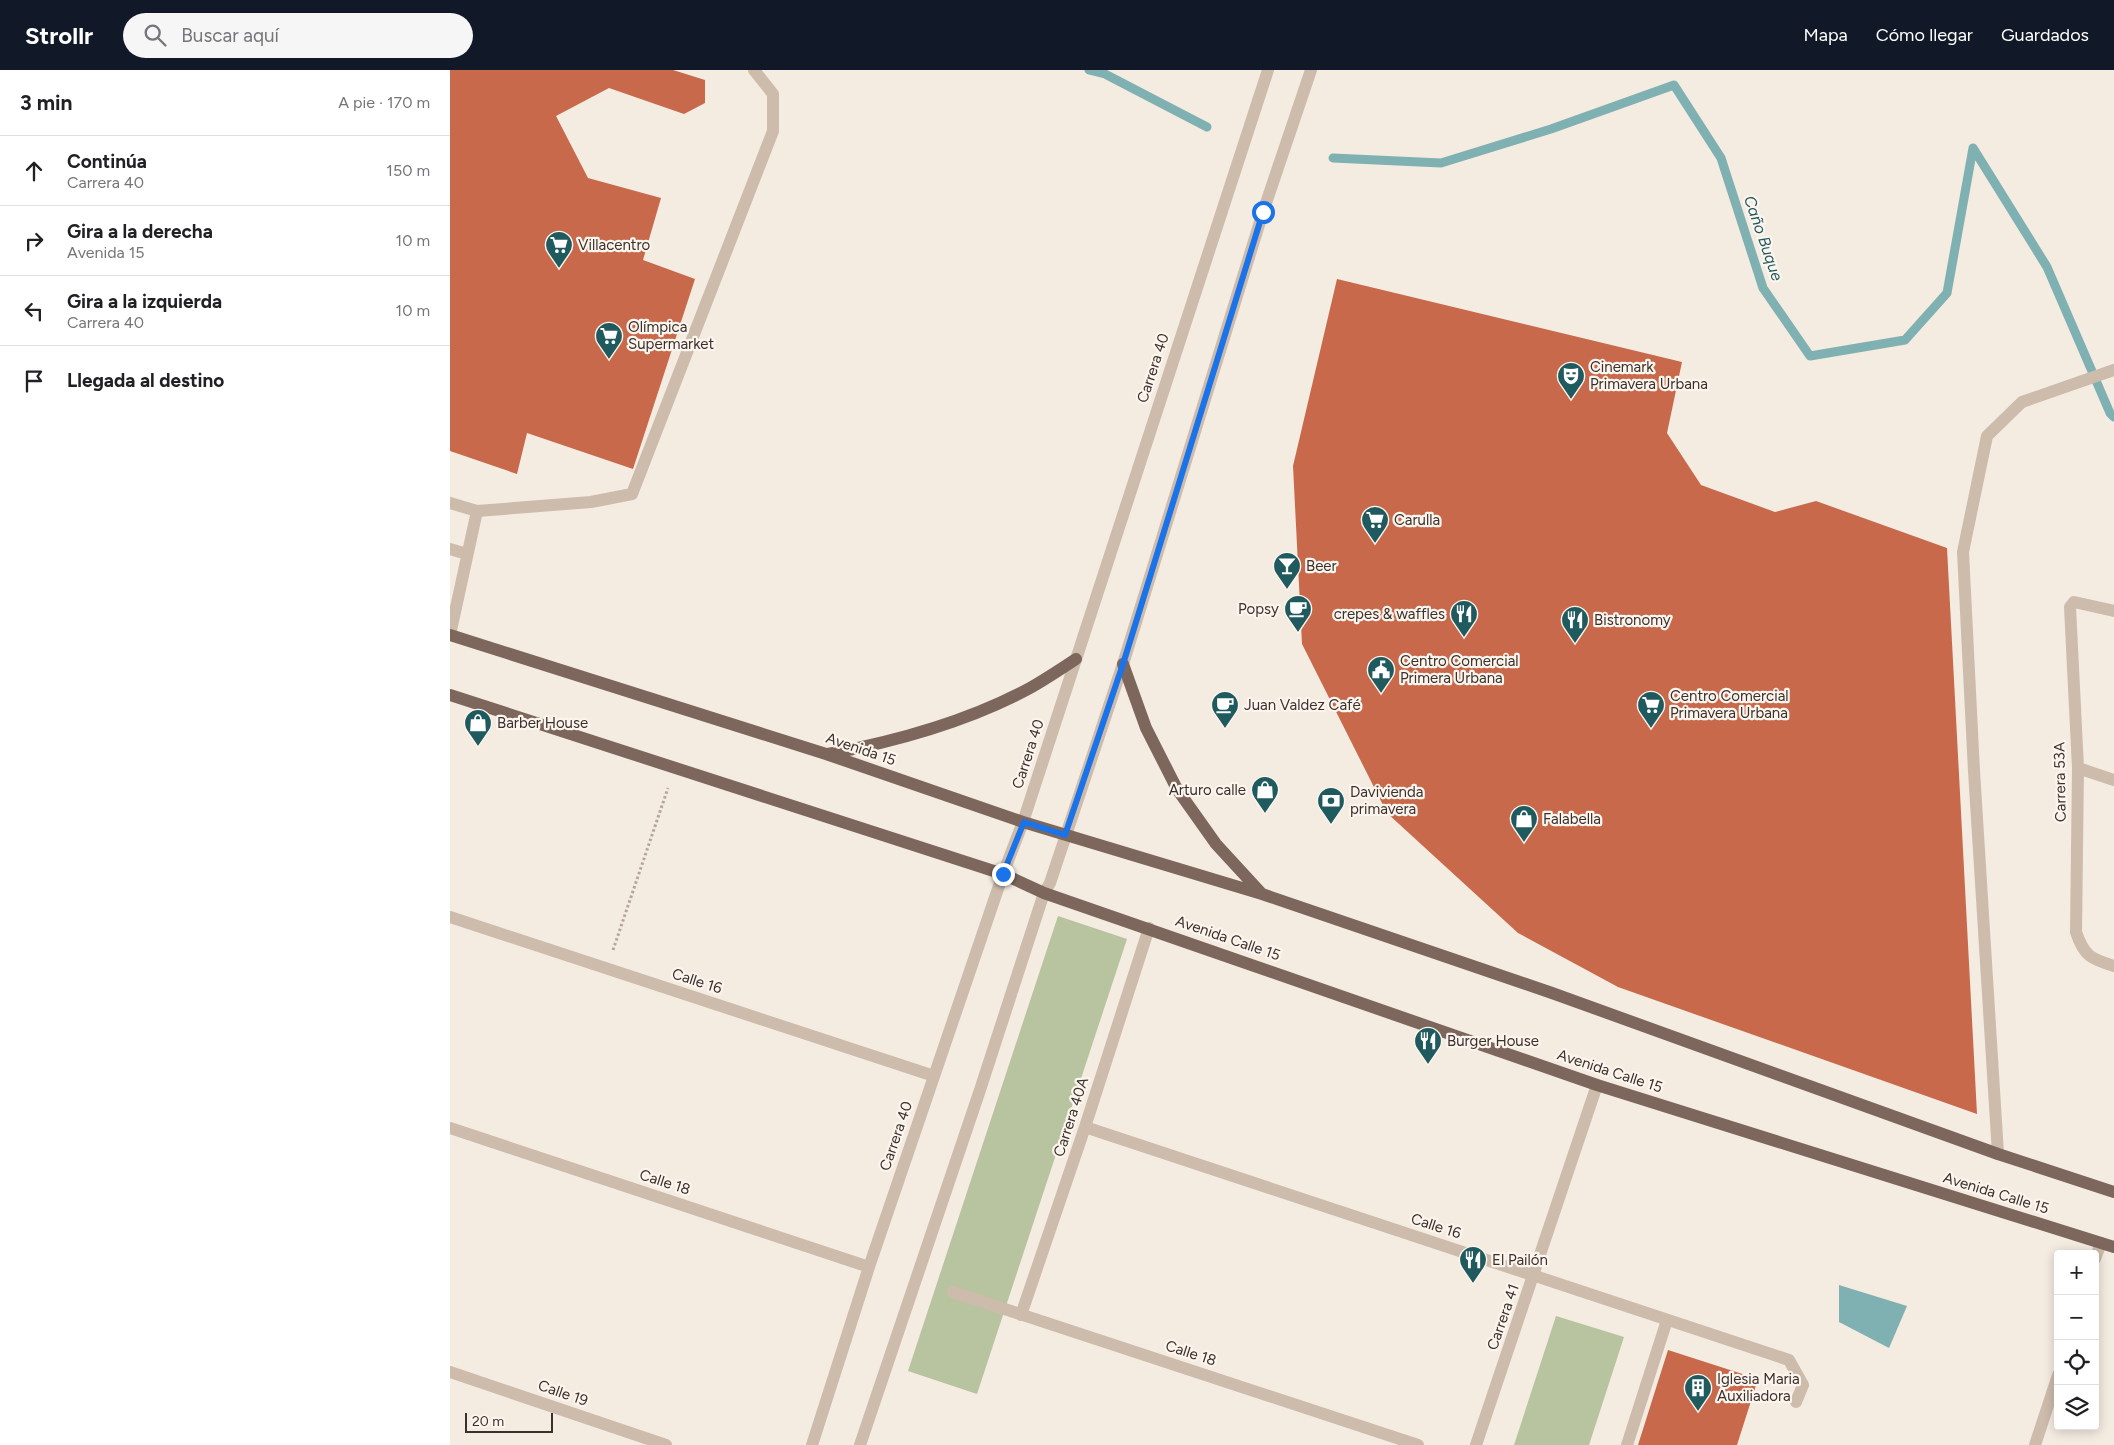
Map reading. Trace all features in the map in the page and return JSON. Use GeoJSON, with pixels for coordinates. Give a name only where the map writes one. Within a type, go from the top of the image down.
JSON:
{"type":"FeatureCollection","features":[{"type":"Feature","properties":{"kind":"main road","name":"Avenida 15"},"geometry":{"type":"LineString","coordinates":[[450,635],[826,754],[1024,822],[1262,894]]}},
{"type":"Feature","properties":{"kind":"main road"},"geometry":{"type":"LineString","coordinates":[[826,754],[879,745],[965,718],[1030,688],[1076,660]]}},
{"type":"Feature","properties":{"kind":"main road"},"geometry":{"type":"LineString","coordinates":[[1123,664],[1146,728],[1177,789],[1216,844],[1262,894],[1552,993],[1998,1154],[2114,1192]]}},
{"type":"Feature","properties":{"kind":"main road"},"geometry":{"type":"LineString","coordinates":[[450,695],[1003,874],[1044,893]]}},
{"type":"Feature","properties":{"kind":"main road","name":"Avenida Calle 15"},"geometry":{"type":"LineString","coordinates":[[1044,893],[1597,1085],[2114,1247]]}},
{"type":"Feature","properties":{"kind":"street"},"geometry":{"type":"LineString","coordinates":[[450,503],[477,511],[591,502],[632,494],[772,131],[772,94],[754,70]]}},
{"type":"Feature","properties":{"kind":"street","name":"Carrera 40"},"geometry":{"type":"LineString","coordinates":[[812,1445],[934,1076],[1003,874],[1024,822],[1268,70]]}},
{"type":"Feature","properties":{"kind":"street"},"geometry":{"type":"LineString","coordinates":[[860,1445],[1044,893],[1050,883],[1123,664],[1263,212],[1311,70]]}},
{"type":"Feature","properties":{"kind":"street"},"geometry":{"type":"LineString","coordinates":[[1998,1154],[1973,762],[1963,552],[1986,436],[2022,402],[2114,370]]}},
{"type":"Feature","properties":{"kind":"street"},"geometry":{"type":"LineString","coordinates":[[450,635],[477,511]]}},
{"type":"Feature","properties":{"kind":"street"},"geometry":{"type":"LineString","coordinates":[[450,549],[467,554]]}},
{"type":"Feature","properties":{"kind":"street","name":"Carrera 53A"},"geometry":{"type":"LineString","coordinates":[[2114,611],[2074,602],[2070,607],[2078,768],[2076,932],[2080,947],[2092,959],[2114,966]]}},
{"type":"Feature","properties":{"kind":"street"},"geometry":{"type":"LineString","coordinates":[[2078,768],[2114,780]]}},
{"type":"Feature","properties":{"kind":"street","name":"Calle 16"},"geometry":{"type":"LineString","coordinates":[[450,917],[934,1076]]}},
{"type":"Feature","properties":{"kind":"street","name":"Carrera 40A"},"geometry":{"type":"LineString","coordinates":[[1022,1315],[1149,928]]}},
{"type":"Feature","properties":{"kind":"street","name":"Carrera 41"},"geometry":{"type":"LineString","coordinates":[[1476,1445],[1597,1085]]}},
{"type":"Feature","properties":{"kind":"street","name":"Calle 16"},"geometry":{"type":"LineString","coordinates":[[1085,1127],[1789,1360],[1803,1385],[1796,1402]]}},
{"type":"Feature","properties":{"kind":"street","name":"Calle 18"},"geometry":{"type":"LineString","coordinates":[[450,1128],[869,1268]]}},
{"type":"Feature","properties":{"kind":"street"},"geometry":{"type":"LineString","coordinates":[[2098,1250],[2100,1243]]}},
{"type":"Feature","properties":{"kind":"street","name":"Calle 18"},"geometry":{"type":"LineString","coordinates":[[953,1292],[1418,1445]]}},
{"type":"Feature","properties":{"kind":"street"},"geometry":{"type":"LineString","coordinates":[[1627,1445],[1667,1320]]}},
{"type":"Feature","properties":{"kind":"street","name":"Calle 19"},"geometry":{"type":"LineString","coordinates":[[450,1372],[666,1445]]}},
{"type":"Feature","properties":{"kind":"street"},"geometry":{"type":"LineString","coordinates":[[2035,1445],[2055,1385]]}},
{"type":"Feature","properties":{"kind":"path"},"geometry":{"type":"LineString","coordinates":[[607,969],[674,768]]}},
{"type":"Feature","properties":{"kind":"green space"},"geometry":{"type":"Polygon","coordinates":[[[1058,916],[1127,939],[977,1394],[908,1371],[1058,916]]]}},
{"type":"Feature","properties":{"kind":"green space"},"geometry":{"type":"Polygon","coordinates":[[[1556,1316],[1624,1337],[1589,1445],[1514,1445],[1556,1316]]]}},
{"type":"Feature","properties":{"kind":"water"},"geometry":{"type":"Polygon","coordinates":[[[1839,1285],[1907,1306],[1889,1348],[1839,1322],[1839,1285]]]}},
{"type":"Feature","properties":{"kind":"building","name":"Villacentro"},"geometry":{"type":"Polygon","coordinates":[[[450,70],[673,70],[705,80],[705,103],[684,114],[609,88],[556,116],[588,178],[661,198],[643,260],[695,279],[633,469],[527,433],[517,474],[450,451],[450,70]]]}},
{"type":"Feature","properties":{"kind":"building","name":"Centro Comercial Primavera Urbana"},"geometry":{"type":"Polygon","coordinates":[[[1337,279],[1682,362],[1667,433],[1701,485],[1775,512],[1816,501],[1947,548],[1977,1114],[1618,987],[1518,933],[1387,813],[1302,644],[1293,466],[1337,279]]]}},
{"type":"Feature","properties":{"kind":"building","name":"Iglesia Maria Auxiliadora"},"geometry":{"type":"Polygon","coordinates":[[[1668,1350],[1758,1379],[1737,1445],[1638,1445],[1668,1350]]]}},
{"type":"Feature","properties":{"kind":"waterway","name":"Caño Buque"},"geometry":{"type":"LineString","coordinates":[[1089,70],[1105,74],[1207,127]]}},
{"type":"Feature","properties":{"kind":"waterway","name":"Caño Buque"},"geometry":{"type":"LineString","coordinates":[[1333,158],[1441,163],[1551,129],[1674,85],[1721,158],[1763,288],[1810,356],[1905,340],[1947,293],[1973,148],[2047,267],[2110,413],[2114,417]]}},
{"type":"Feature","properties":{"kind":"place","name":"Villacentro"},"geometry":{"type":"Point","coordinates":[559,269]}},
{"type":"Feature","properties":{"kind":"place","name":"Olímpica Supermarket"},"geometry":{"type":"Point","coordinates":[609,360]}},
{"type":"Feature","properties":{"kind":"place","name":"Cinemark Primavera Urbana"},"geometry":{"type":"Point","coordinates":[1571,400]}},
{"type":"Feature","properties":{"kind":"place","name":"Carulla"},"geometry":{"type":"Point","coordinates":[1375,544]}},
{"type":"Feature","properties":{"kind":"place","name":"Beer"},"geometry":{"type":"Point","coordinates":[1287,590]}},
{"type":"Feature","properties":{"kind":"place","name":"Popsy"},"geometry":{"type":"Point","coordinates":[1298,633]}},
{"type":"Feature","properties":{"kind":"place","name":"crepes & waffles"},"geometry":{"type":"Point","coordinates":[1464,638]}},
{"type":"Feature","properties":{"kind":"place","name":"Bistronomy"},"geometry":{"type":"Point","coordinates":[1575,644]}},
{"type":"Feature","properties":{"kind":"place","name":"Centro Comercial Primera Urbana"},"geometry":{"type":"Point","coordinates":[1381,694]}},
{"type":"Feature","properties":{"kind":"place","name":"Juan Valdez Café"},"geometry":{"type":"Point","coordinates":[1225,729]}},
{"type":"Feature","properties":{"kind":"place","name":"Centro Comercial Primavera Urbana"},"geometry":{"type":"Point","coordinates":[1651,729]}},
{"type":"Feature","properties":{"kind":"place","name":"Barber House"},"geometry":{"type":"Point","coordinates":[478,747]}},
{"type":"Feature","properties":{"kind":"place","name":"Arturo calle"},"geometry":{"type":"Point","coordinates":[1265,814]}},
{"type":"Feature","properties":{"kind":"place","name":"Davivienda primavera"},"geometry":{"type":"Point","coordinates":[1331,825]}},
{"type":"Feature","properties":{"kind":"place","name":"Falabella"},"geometry":{"type":"Point","coordinates":[1524,843]}},
{"type":"Feature","properties":{"kind":"place","name":"Burger House"},"geometry":{"type":"Point","coordinates":[1428,1065]}},
{"type":"Feature","properties":{"kind":"place","name":"El Pailón"},"geometry":{"type":"Point","coordinates":[1473,1284]}},
{"type":"Feature","properties":{"kind":"place","name":"Iglesia Maria Auxiliadora"},"geometry":{"type":"Point","coordinates":[1698,1412]}},
{"type":"Feature","properties":{"kind":"route"},"geometry":{"type":"LineString","coordinates":[[1003,874],[1024,822],[1065,835],[1123,664],[1263,212]]}}]}
